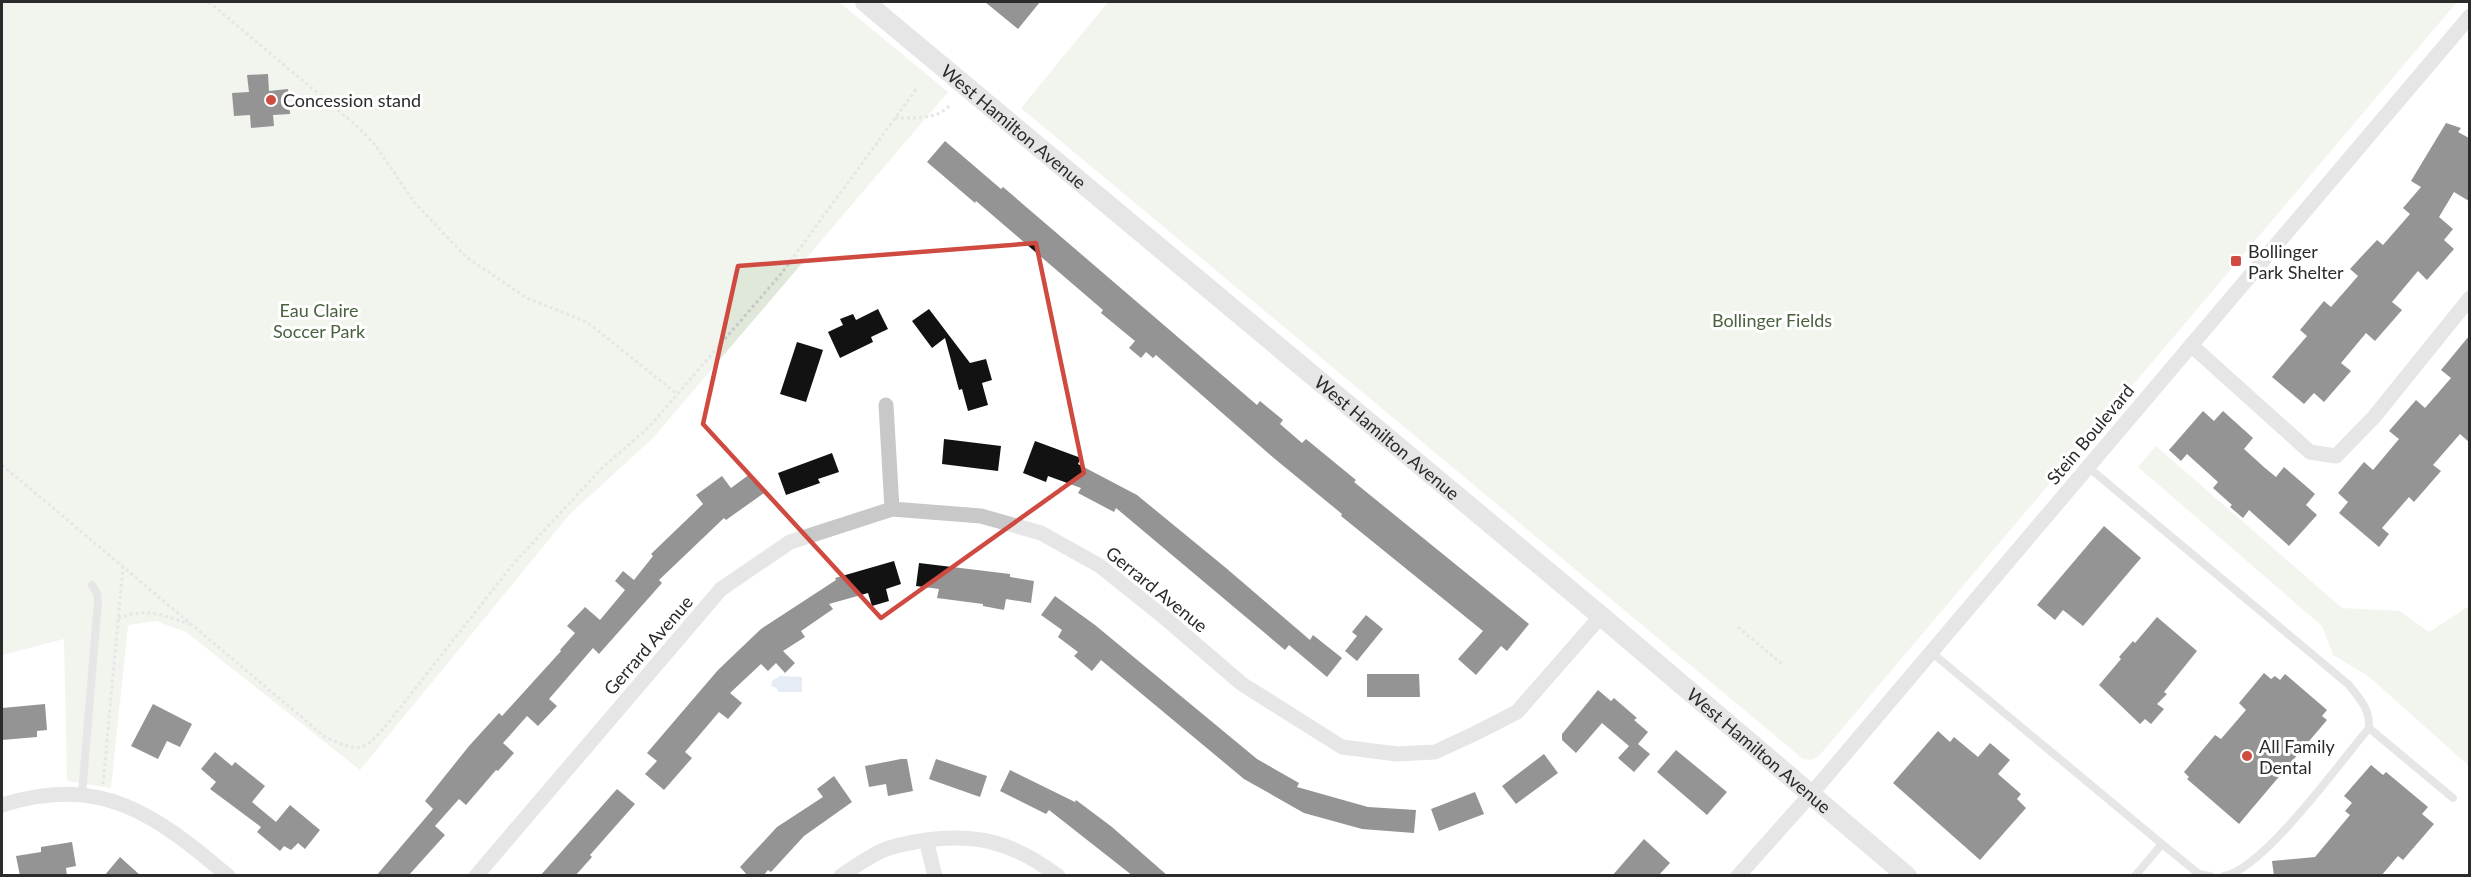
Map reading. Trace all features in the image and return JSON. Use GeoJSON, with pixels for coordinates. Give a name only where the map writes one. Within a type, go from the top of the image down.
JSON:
{"type":"FeatureCollection","features":[{"type":"Feature","properties":{"kind":"street","name":"West Hamilton Avenue"},"geometry":{"type":"LineString","coordinates":[[865,2],[1812,793],[1906,876]]}},
{"type":"Feature","properties":{"kind":"street","name":"Stein Boulevard"},"geometry":{"type":"LineString","coordinates":[[1737,876],[1812,793],[2469,16]]}},
{"type":"Feature","properties":{"kind":"street"},"geometry":{"type":"LineString","coordinates":[[2191,345],[2310,452],[2336,456],[2374,417],[2469,298]]}},
{"type":"Feature","properties":{"kind":"street"},"geometry":{"type":"LineString","coordinates":[[886,405],[892,509]]}},
{"type":"Feature","properties":{"kind":"street","name":"Gerrard Avenue"},"geometry":{"type":"LineString","coordinates":[[476,876],[720,590],[790,542],[892,509],[981,516],[1041,533],[1100,566],[1166,618],[1242,684],[1342,747],[1397,754],[1435,752],[1474,734],[1517,712],[1601,616]]}},
{"type":"Feature","properties":{"kind":"street"},"geometry":{"type":"LineString","coordinates":[[2,806],[30,796],[82,794],[126,805],[154,819],[189,842],[228,876]]}},
{"type":"Feature","properties":{"kind":"street"},"geometry":{"type":"LineString","coordinates":[[841,876],[873,855],[900,844],[926,840],[976,838],[1022,854],[1058,876]]}},
{"type":"Feature","properties":{"kind":"street"},"geometry":{"type":"LineString","coordinates":[[926,840],[934,876]]}},
{"type":"Feature","properties":{"kind":"lane"},"geometry":{"type":"LineString","coordinates":[[2088,467],[2349,685],[2364,703],[2370,717],[2368,728],[2272,844],[2244,868],[2224,876]]}},
{"type":"Feature","properties":{"kind":"lane"},"geometry":{"type":"LineString","coordinates":[[82,794],[98,602],[97,593],[92,585]]}},
{"type":"Feature","properties":{"kind":"lane"},"geometry":{"type":"LineString","coordinates":[[1931,652],[2199,874],[2210,876]]}},
{"type":"Feature","properties":{"kind":"lane"},"geometry":{"type":"LineString","coordinates":[[2368,728],[2452,798]]}},
{"type":"Feature","properties":{"kind":"lane"},"geometry":{"type":"LineString","coordinates":[[2135,876],[2162,844]]}},
{"type":"Feature","properties":{"kind":"path"},"geometry":{"type":"LineString","coordinates":[[209,2],[358,127],[389,163],[414,202],[466,257],[527,298],[587,322],[677,394]]}},
{"type":"Feature","properties":{"kind":"path"},"geometry":{"type":"LineString","coordinates":[[2,465],[324,736],[348,748],[360,749],[373,741],[514,563],[566,504],[600,470],[649,427],[781,274],[918,87]]}},
{"type":"Feature","properties":{"kind":"path"},"geometry":{"type":"LineString","coordinates":[[896,118],[931,117],[947,109],[951,104]]}},
{"type":"Feature","properties":{"kind":"path"},"geometry":{"type":"LineString","coordinates":[[102,798],[123,567]]}},
{"type":"Feature","properties":{"kind":"path"},"geometry":{"type":"LineString","coordinates":[[118,618],[137,612],[160,614],[192,625]]}},
{"type":"Feature","properties":{"kind":"path"},"geometry":{"type":"LineString","coordinates":[[1738,627],[1782,664]]}},
{"type":"Feature","properties":{"kind":"highlighted area"},"geometry":{"type":"Polygon","coordinates":[[[1036,243],[1084,473],[881,618],[703,424],[738,266],[1036,243]]]}},
{"type":"Feature","properties":{"kind":"green space","name":"Eau Claire Soccer Park"},"geometry":{"type":"Polygon","coordinates":[[[2,2],[839,2],[948,92],[653,438],[570,514],[360,770],[186,632],[156,621],[128,625],[111,788],[67,781],[64,639],[2,655],[2,2]]]}},
{"type":"Feature","properties":{"kind":"green space","name":"Bollinger Fields"},"geometry":{"type":"Polygon","coordinates":[[[1108,2],[2457,2],[1819,756],[1811,760],[1803,759],[1021,108],[1108,2]]]}},
{"type":"Feature","properties":{"kind":"green space"},"geometry":{"type":"Polygon","coordinates":[[[2156,446],[2342,608],[2400,611],[2429,632],[2469,606],[2469,766],[2368,676],[2333,655],[2322,626],[2138,467],[2156,446]]]}},
{"type":"Feature","properties":{"kind":"water"},"geometry":{"type":"Polygon","coordinates":[[[780,676],[802,677],[802,692],[779,692],[771,686],[772,681],[780,676]]]}},
{"type":"Feature","properties":{"kind":"building"},"geometry":{"type":"Polygon","coordinates":[[[985,2],[1040,2],[1018,29],[985,2]]]}},
{"type":"Feature","properties":{"kind":"building"},"geometry":{"type":"Polygon","coordinates":[[[268,74],[269,91],[288,89],[290,114],[273,115],[274,126],[251,128],[250,115],[234,116],[232,93],[249,92],[247,75],[268,74]]]}},
{"type":"Feature","properties":{"kind":"building"},"geometry":{"type":"Polygon","coordinates":[[[2446,123],[2461,128],[2458,132],[2469,138],[2469,201],[2454,192],[2439,217],[2453,229],[2444,240],[2454,249],[2427,280],[2418,271],[2392,302],[2402,310],[2375,341],[2366,333],[2341,363],[2351,371],[2324,402],[2314,393],[2304,404],[2272,377],[2307,336],[2300,330],[2324,301],[2331,307],[2358,276],[2350,269],[2377,240],[2383,245],[2410,214],[2403,208],[2421,187],[2411,181],[2446,123]]]}},
{"type":"Feature","properties":{"kind":"building"},"geometry":{"type":"Polygon","coordinates":[[[945,141],[1001,189],[1003,187],[1257,405],[1260,401],[1283,420],[1280,424],[1302,443],[1306,439],[1356,480],[1354,482],[1529,624],[1507,651],[1501,646],[1476,675],[1458,659],[1483,631],[1341,516],[1342,514],[1156,355],[1153,358],[1146,352],[1141,358],[1129,348],[1135,341],[1101,313],[1103,310],[927,162],[945,141]]]}},
{"type":"Feature","properties":{"kind":"building"},"geometry":{"type":"Polygon","coordinates":[[[878,309],[888,329],[871,337],[873,342],[840,358],[828,332],[843,325],[840,319],[853,314],[856,320],[878,309]]]}},
{"type":"Feature","properties":{"kind":"building"},"geometry":{"type":"Polygon","coordinates":[[[929,309],[970,363],[986,359],[992,380],[982,383],[988,405],[968,411],[962,389],[959,390],[945,338],[932,348],[912,321],[929,309]]]}},
{"type":"Feature","properties":{"kind":"building"},"geometry":{"type":"Polygon","coordinates":[[[2469,336],[2469,442],[2460,434],[2433,465],[2441,471],[2414,502],[2409,497],[2382,528],[2389,534],[2379,547],[2339,513],[2348,502],[2338,493],[2364,462],[2373,470],[2399,439],[2389,431],[2416,400],[2425,408],[2451,378],[2441,370],[2469,336]]]}},
{"type":"Feature","properties":{"kind":"building"},"geometry":{"type":"Polygon","coordinates":[[[797,342],[823,350],[806,402],[780,394],[797,342]]]}},
{"type":"Feature","properties":{"kind":"building"},"geometry":{"type":"Polygon","coordinates":[[[2203,411],[2214,421],[2223,411],[2253,438],[2244,449],[2265,468],[2276,477],[2284,467],[2315,494],[2306,505],[2317,515],[2289,546],[2249,510],[2243,518],[2230,507],[2232,505],[2213,488],[2218,482],[2187,454],[2181,461],[2169,450],[2203,411]]]}},
{"type":"Feature","properties":{"kind":"building"},"geometry":{"type":"Polygon","coordinates":[[[944,439],[1001,446],[998,471],[942,464],[944,439]]]}},
{"type":"Feature","properties":{"kind":"building"},"geometry":{"type":"Polygon","coordinates":[[[1035,441],[1081,458],[1078,464],[1137,495],[1310,640],[1313,635],[1342,658],[1327,677],[1289,645],[1285,650],[1116,508],[1114,512],[1078,493],[1081,488],[1048,476],[1046,482],[1023,473],[1035,441]]]}},
{"type":"Feature","properties":{"kind":"building"},"geometry":{"type":"Polygon","coordinates":[[[832,453],[839,472],[818,479],[820,483],[786,495],[778,473],[832,453]]]}},
{"type":"Feature","properties":{"kind":"building"},"geometry":{"type":"Polygon","coordinates":[[[750,474],[764,493],[726,520],[724,518],[659,580],[662,583],[599,654],[593,648],[549,699],[557,706],[538,726],[527,716],[503,743],[514,753],[466,805],[459,799],[435,826],[445,835],[408,876],[376,876],[433,809],[425,801],[469,746],[499,713],[502,716],[575,633],[567,626],[585,607],[600,620],[625,590],[615,581],[623,571],[634,580],[653,556],[651,554],[703,504],[696,495],[722,476],[731,488],[750,474]]]}},
{"type":"Feature","properties":{"kind":"building"},"geometry":{"type":"Polygon","coordinates":[[[2104,526],[2141,558],[2083,626],[2063,610],[2055,620],[2037,605],[2104,526]]]}},
{"type":"Feature","properties":{"kind":"building"},"geometry":{"type":"Polygon","coordinates":[[[894,561],[901,584],[886,589],[889,601],[872,606],[868,593],[829,604],[833,609],[801,631],[805,637],[783,651],[795,663],[785,673],[776,663],[768,671],[761,664],[730,693],[742,703],[728,719],[719,712],[685,752],[692,758],[664,790],[645,774],[657,761],[647,753],[718,670],[761,629],[836,580],[835,578],[894,561]]]}},
{"type":"Feature","properties":{"kind":"building"},"geometry":{"type":"Polygon","coordinates":[[[919,563],[1010,574],[1010,577],[1034,581],[1031,603],[1006,599],[1004,610],[983,606],[983,604],[937,598],[939,589],[916,586],[919,563]]]}},
{"type":"Feature","properties":{"kind":"building"},"geometry":{"type":"Polygon","coordinates":[[[1055,596],[1095,625],[1257,759],[1299,783],[1297,787],[1368,807],[1416,810],[1414,833],[1362,829],[1304,813],[1244,779],[1101,660],[1092,671],[1074,656],[1078,652],[1058,637],[1062,630],[1041,615],[1055,596]]]}},
{"type":"Feature","properties":{"kind":"building"},"geometry":{"type":"Polygon","coordinates":[[[1366,615],[1383,629],[1357,661],[1345,651],[1357,636],[1352,632],[1366,615]]]}},
{"type":"Feature","properties":{"kind":"building"},"geometry":{"type":"Polygon","coordinates":[[[2157,617],[2197,651],[2164,692],[2167,694],[2157,704],[2164,709],[2151,724],[2145,719],[2140,724],[2099,685],[2121,659],[2119,657],[2133,641],[2135,643],[2157,617]]]}},
{"type":"Feature","properties":{"kind":"building","name":"All Family Dental"},"geometry":{"type":"Polygon","coordinates":[[[2264,673],[2271,679],[2275,676],[2280,680],[2285,674],[2327,710],[2322,716],[2327,720],[2239,824],[2187,779],[2189,777],[2184,772],[2215,735],[2221,739],[2246,710],[2239,703],[2264,673]]]}},
{"type":"Feature","properties":{"kind":"building"},"geometry":{"type":"Polygon","coordinates":[[[1367,674],[1419,674],[1420,697],[1367,697],[1367,674]]]}},
{"type":"Feature","properties":{"kind":"building"},"geometry":{"type":"Polygon","coordinates":[[[1598,690],[1611,701],[1614,698],[1637,718],[1634,720],[1648,732],[1638,744],[1650,754],[1634,772],[1618,758],[1629,746],[1602,723],[1576,753],[1562,740],[1562,734],[1598,690]]]}},
{"type":"Feature","properties":{"kind":"building"},"geometry":{"type":"Polygon","coordinates":[[[45,704],[47,730],[37,731],[37,737],[2,740],[2,708],[45,704]]]}},
{"type":"Feature","properties":{"kind":"building"},"geometry":{"type":"Polygon","coordinates":[[[153,704],[192,724],[180,747],[167,741],[158,759],[131,746],[153,704]]]}},
{"type":"Feature","properties":{"kind":"building"},"geometry":{"type":"Polygon","coordinates":[[[1938,731],[1950,742],[1954,737],[1978,757],[1990,743],[2010,760],[1998,774],[2021,794],[2017,799],[2026,808],[1980,860],[1893,783],[1938,731]]]}},
{"type":"Feature","properties":{"kind":"building"},"geometry":{"type":"Polygon","coordinates":[[[1676,750],[1727,792],[1707,815],[1657,772],[1676,750]]]}},
{"type":"Feature","properties":{"kind":"building"},"geometry":{"type":"Polygon","coordinates":[[[215,752],[232,766],[235,762],[265,786],[252,802],[276,822],[290,805],[320,830],[305,849],[298,843],[291,850],[284,846],[280,851],[257,832],[261,827],[210,789],[216,782],[201,769],[215,752]]]}},
{"type":"Feature","properties":{"kind":"building"},"geometry":{"type":"Polygon","coordinates":[[[1544,754],[1558,773],[1516,804],[1502,786],[1544,754]]]}},
{"type":"Feature","properties":{"kind":"building"},"geometry":{"type":"Polygon","coordinates":[[[907,759],[913,791],[888,796],[886,784],[869,787],[865,766],[907,759]]]}},
{"type":"Feature","properties":{"kind":"building"},"geometry":{"type":"Polygon","coordinates":[[[936,759],[987,776],[980,797],[929,779],[936,759]]]}},
{"type":"Feature","properties":{"kind":"building"},"geometry":{"type":"Polygon","coordinates":[[[2371,765],[2383,775],[2386,772],[2428,807],[2422,814],[2434,824],[2403,860],[2398,856],[2381,876],[2274,876],[2272,861],[2315,857],[2350,815],[2345,811],[2352,803],[2344,796],[2371,765]]]}},
{"type":"Feature","properties":{"kind":"building"},"geometry":{"type":"Polygon","coordinates":[[[1010,770],[1075,802],[1076,800],[1112,827],[1168,876],[1133,876],[1049,810],[1046,814],[1000,791],[1010,770]]]}},
{"type":"Feature","properties":{"kind":"building"},"geometry":{"type":"Polygon","coordinates":[[[834,776],[852,802],[804,836],[771,872],[768,870],[763,876],[748,876],[740,867],[777,827],[823,797],[817,789],[834,776]]]}},
{"type":"Feature","properties":{"kind":"building"},"geometry":{"type":"Polygon","coordinates":[[[617,789],[635,804],[590,855],[592,857],[575,876],[540,876],[617,789]]]}},
{"type":"Feature","properties":{"kind":"building"},"geometry":{"type":"Polygon","coordinates":[[[1475,792],[1484,814],[1439,831],[1431,809],[1475,792]]]}},
{"type":"Feature","properties":{"kind":"building"},"geometry":{"type":"Polygon","coordinates":[[[1644,839],[1670,863],[1658,876],[1612,876],[1644,839]]]}},
{"type":"Feature","properties":{"kind":"building"},"geometry":{"type":"Polygon","coordinates":[[[72,842],[76,866],[66,868],[67,876],[20,876],[16,856],[41,852],[41,847],[72,842]]]}},
{"type":"Feature","properties":{"kind":"building"},"geometry":{"type":"Polygon","coordinates":[[[120,857],[141,876],[104,876],[120,857]]]}},
{"type":"Feature","properties":{"kind":"place","name":"Concession stand"},"geometry":{"type":"Point","coordinates":[271,100]}},
{"type":"Feature","properties":{"kind":"place","name":"Bollinger Park Shelter"},"geometry":{"type":"Point","coordinates":[2236,261]}},
{"type":"Feature","properties":{"kind":"place","name":"All Family Dental"},"geometry":{"type":"Point","coordinates":[2247,756]}}]}
